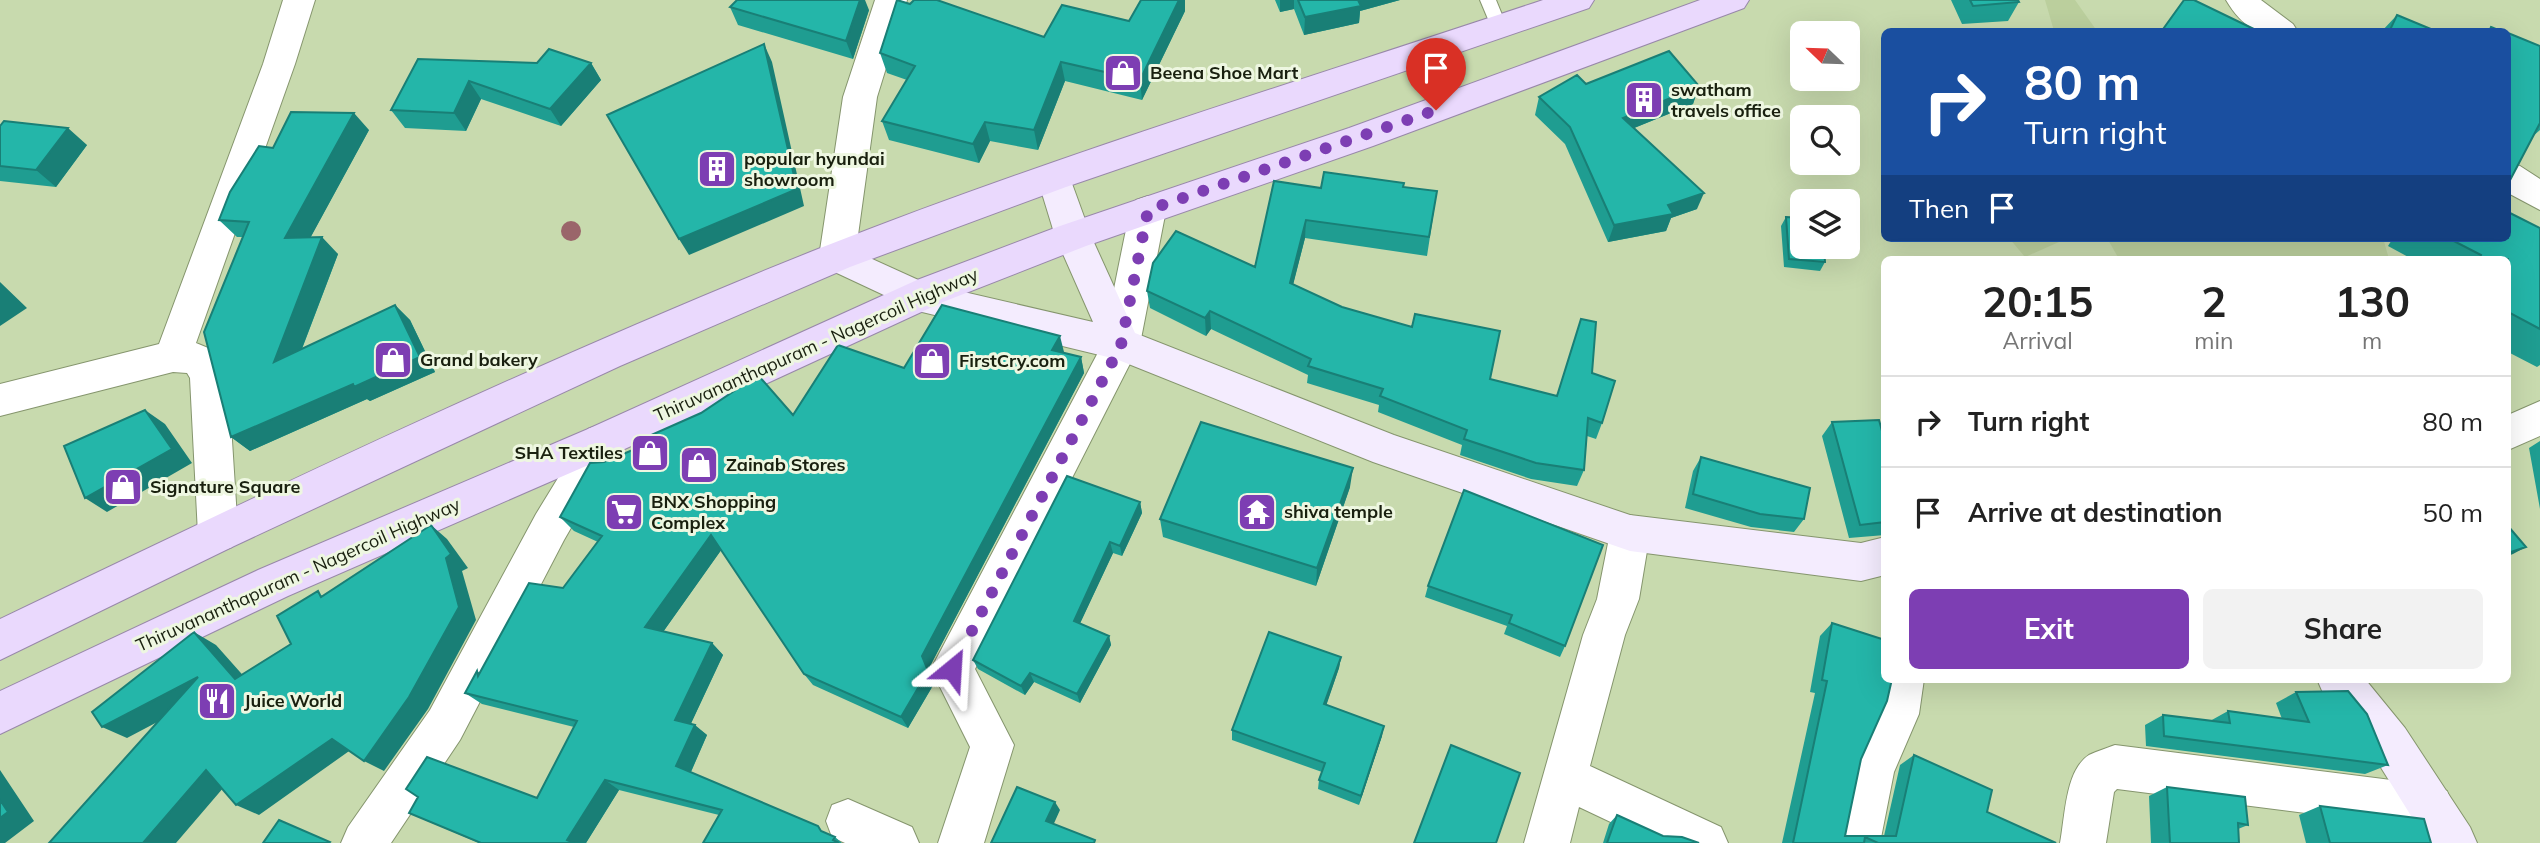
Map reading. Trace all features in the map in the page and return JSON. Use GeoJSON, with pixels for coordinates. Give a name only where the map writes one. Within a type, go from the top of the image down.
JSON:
{"type":"FeatureCollection","features":[{"type":"Feature","properties":{"kind":"main road"},"geometry":{"type":"LineString","coordinates":[[0,640],[218,534],[607,355],[838,257],[1494,14],[1578,0]]}},
{"type":"Feature","properties":{"kind":"main road","name":"Thiruvananthapuram - Nagercoil Highway"},"geometry":{"type":"LineString","coordinates":[[0,713],[273,583],[602,441],[918,296],[1073,236],[1361,137],[1733,0]]}},
{"type":"Feature","properties":{"kind":"street"},"geometry":{"type":"LineString","coordinates":[[173,356],[279,65],[299,0]]}},
{"type":"Feature","properties":{"kind":"street"},"geometry":{"type":"LineString","coordinates":[[891,0],[860,97],[838,257],[918,296],[1121,345],[1387,450],[1630,533],[1861,562],[1881,557]]}},
{"type":"Feature","properties":{"kind":"street"},"geometry":{"type":"LineString","coordinates":[[2242,0],[2256,16],[2275,28]]}},
{"type":"Feature","properties":{"kind":"street"},"geometry":{"type":"LineString","coordinates":[[1054,177],[1073,236],[1121,345]]}},
{"type":"Feature","properties":{"kind":"street"},"geometry":{"type":"LineString","coordinates":[[2511,178],[2540,196]]}},
{"type":"Feature","properties":{"kind":"street"},"geometry":{"type":"LineString","coordinates":[[961,843],[992,745],[952,669],[1121,345],[1148,210]]}},
{"type":"Feature","properties":{"kind":"street"},"geometry":{"type":"LineString","coordinates":[[0,400],[173,356],[194,355],[204,363],[209,378],[218,534]]}},
{"type":"Feature","properties":{"kind":"street"},"geometry":{"type":"LineString","coordinates":[[2511,432],[2540,418]]}},
{"type":"Feature","properties":{"kind":"street"},"geometry":{"type":"LineString","coordinates":[[364,843],[445,725],[550,527],[602,441]]}},
{"type":"Feature","properties":{"kind":"street"},"geometry":{"type":"LineString","coordinates":[[1547,843],[1604,635],[1618,598],[1630,533]]}},
{"type":"Feature","properties":{"kind":"street"},"geometry":{"type":"LineString","coordinates":[[1857,843],[1872,771],[1897,714],[1902,683]]}},
{"type":"Feature","properties":{"kind":"street"},"geometry":{"type":"LineString","coordinates":[[2341,683],[2390,743],[2442,825]]}},
{"type":"Feature","properties":{"kind":"street"},"geometry":{"type":"LineString","coordinates":[[2083,843],[2094,781],[2104,771],[2115,767],[2442,825]]}},
{"type":"Feature","properties":{"kind":"street"},"geometry":{"type":"LineString","coordinates":[[1565,777],[1705,843]]}},
{"type":"Feature","properties":{"kind":"street"},"geometry":{"type":"LineString","coordinates":[[848,821],[896,843]]}},
{"type":"Feature","properties":{"kind":"shaded area"},"geometry":{"type":"Polygon","coordinates":[[[2045,0],[2075,0],[2095,28],[2053,28],[2045,0]]]}},
{"type":"Feature","properties":{"kind":"shaded area"},"geometry":{"type":"Polygon","coordinates":[[[2012,242],[2059,242],[2027,256],[2024,256],[2012,242]]]}},
{"type":"Feature","properties":{"kind":"shaded area"},"geometry":{"type":"Polygon","coordinates":[[[2109,242],[2384,242],[2388,256],[2117,256],[2109,242]]]}},
{"type":"Feature","properties":{"kind":"building"},"geometry":{"type":"Polygon","coordinates":[[[737,0],[860,0],[846,41],[730,7],[737,0]]]}},
{"type":"Feature","properties":{"kind":"building"},"geometry":{"type":"Polygon","coordinates":[[[897,0],[910,4],[914,0],[937,0],[1044,37],[1062,5],[1129,21],[1141,0],[1179,0],[1140,80],[1061,62],[1034,130],[985,122],[973,144],[882,121],[915,66],[880,53],[897,0]]]}},
{"type":"Feature","properties":{"kind":"building"},"geometry":{"type":"Polygon","coordinates":[[[1298,0],[1358,0],[1361,6],[1305,17],[1298,0]]]}},
{"type":"Feature","properties":{"kind":"building"},"geometry":{"type":"Polygon","coordinates":[[[1970,0],[2018,0],[2019,2],[1973,6],[1970,0]]]}},
{"type":"Feature","properties":{"kind":"building"},"geometry":{"type":"Polygon","coordinates":[[[2184,0],[2194,0],[2252,28],[2164,28],[2184,0]]]}},
{"type":"Feature","properties":{"kind":"building"},"geometry":{"type":"Polygon","coordinates":[[[2397,15],[2428,28],[2391,28],[2397,15]]]}},
{"type":"Feature","properties":{"kind":"building"},"geometry":{"type":"Polygon","coordinates":[[[2511,34],[2540,46],[2540,123],[2511,178],[2511,34]]]}},
{"type":"Feature","properties":{"kind":"building","name":"popular hyundai showroom"},"geometry":{"type":"Polygon","coordinates":[[[764,44],[797,189],[679,239],[607,115],[764,44]]]}},
{"type":"Feature","properties":{"kind":"building"},"geometry":{"type":"Polygon","coordinates":[[[549,49],[591,63],[550,109],[469,81],[454,113],[391,110],[418,59],[537,63],[549,49]]]}},
{"type":"Feature","properties":{"kind":"building"},"geometry":{"type":"Polygon","coordinates":[[[1669,51],[1699,86],[1623,118],[1704,193],[1668,205],[1673,214],[1614,225],[1570,127],[1539,97],[1577,75],[1586,84],[1669,51]]]}},
{"type":"Feature","properties":{"kind":"building"},"geometry":{"type":"Polygon","coordinates":[[[291,112],[354,113],[285,238],[322,237],[274,362],[395,305],[420,357],[231,437],[204,332],[249,222],[219,220],[230,192],[259,146],[273,148],[291,112]]]}},
{"type":"Feature","properties":{"kind":"building"},"geometry":{"type":"Polygon","coordinates":[[[4,121],[68,128],[36,170],[0,166],[0,126],[4,121]]]}},
{"type":"Feature","properties":{"kind":"building"},"geometry":{"type":"Polygon","coordinates":[[[1324,172],[1404,183],[1403,187],[1437,191],[1429,237],[1306,220],[1290,283],[1342,307],[1412,327],[1415,314],[1500,331],[1490,379],[1557,396],[1581,319],[1596,322],[1592,373],[1615,381],[1602,423],[1588,418],[1584,470],[1536,463],[1464,439],[1467,430],[1380,396],[1383,389],[1308,366],[1311,359],[1210,311],[1205,318],[1147,291],[1153,263],[1176,231],[1255,267],[1274,181],[1321,188],[1324,172]]]}},
{"type":"Feature","properties":{"kind":"building"},"geometry":{"type":"Polygon","coordinates":[[[2511,214],[2540,228],[2540,329],[2511,314],[2511,256],[2481,255],[2456,242],[2511,242],[2511,214]]]}},
{"type":"Feature","properties":{"kind":"building"},"geometry":{"type":"Polygon","coordinates":[[[1786,217],[1790,217],[1790,259],[1825,259],[1825,262],[1789,259],[1786,217]]]}},
{"type":"Feature","properties":{"kind":"building"},"geometry":{"type":"Polygon","coordinates":[[[942,305],[1060,336],[1052,350],[1081,357],[922,656],[928,671],[901,717],[804,674],[711,535],[645,627],[712,643],[675,720],[695,725],[676,766],[818,826],[821,831],[835,837],[833,840],[839,843],[703,843],[722,810],[605,780],[567,840],[574,843],[481,843],[409,813],[418,797],[406,789],[427,757],[537,798],[577,721],[465,693],[477,671],[478,676],[529,583],[563,588],[602,536],[560,517],[590,463],[604,462],[652,442],[649,436],[701,413],[758,375],[793,415],[838,345],[904,368],[942,305]]]}},
{"type":"Feature","properties":{"kind":"building"},"geometry":{"type":"Polygon","coordinates":[[[145,410],[172,449],[85,498],[64,446],[145,410]]]}},
{"type":"Feature","properties":{"kind":"building"},"geometry":{"type":"Polygon","coordinates":[[[1879,420],[1881,522],[1860,525],[1832,422],[1879,420]]]}},
{"type":"Feature","properties":{"kind":"building","name":"shiva temple"},"geometry":{"type":"Polygon","coordinates":[[[1201,422],[1353,468],[1317,568],[1160,519],[1201,422]]]}},
{"type":"Feature","properties":{"kind":"building"},"geometry":{"type":"Polygon","coordinates":[[[1701,457],[1810,488],[1804,519],[1760,514],[1693,494],[1701,457]]]}},
{"type":"Feature","properties":{"kind":"building"},"geometry":{"type":"Polygon","coordinates":[[[1067,476],[1140,502],[1120,546],[1110,542],[1074,621],[1109,636],[1077,694],[1030,673],[1021,686],[973,660],[1067,476]]]}},
{"type":"Feature","properties":{"kind":"building"},"geometry":{"type":"Polygon","coordinates":[[[1464,490],[1603,545],[1565,646],[1509,623],[1512,615],[1428,586],[1464,490]]]}},
{"type":"Feature","properties":{"kind":"building"},"geometry":{"type":"Polygon","coordinates":[[[431,525],[451,554],[446,558],[459,607],[409,697],[364,761],[332,739],[236,805],[206,770],[143,843],[49,843],[198,677],[102,727],[92,712],[194,632],[235,679],[291,644],[277,616],[318,591],[321,597],[431,525]]]}},
{"type":"Feature","properties":{"kind":"building"},"geometry":{"type":"Polygon","coordinates":[[[2511,530],[2526,547],[2511,552],[2511,530]]]}},
{"type":"Feature","properties":{"kind":"building"},"geometry":{"type":"Polygon","coordinates":[[[1832,623],[1881,639],[1881,683],[1891,683],[1887,701],[1861,759],[1845,836],[1896,836],[1914,755],[1992,790],[1987,812],[2056,843],[1878,843],[1865,837],[1864,843],[1793,843],[1827,681],[1822,680],[1832,623]]]}},
{"type":"Feature","properties":{"kind":"building"},"geometry":{"type":"Polygon","coordinates":[[[1269,632],[1341,657],[1324,704],[1384,726],[1361,796],[1319,780],[1325,763],[1232,730],[1269,632]]]}},
{"type":"Feature","properties":{"kind":"building"},"geometry":{"type":"Polygon","coordinates":[[[2348,691],[2367,714],[2388,765],[2164,736],[2163,715],[2230,723],[2228,711],[2309,722],[2296,692],[2348,691]]]}},
{"type":"Feature","properties":{"kind":"building"},"geometry":{"type":"Polygon","coordinates":[[[1451,745],[1520,773],[1496,843],[1414,843],[1451,745]]]}},
{"type":"Feature","properties":{"kind":"building"},"geometry":{"type":"Polygon","coordinates":[[[1017,787],[1055,802],[1046,821],[1095,840],[1094,843],[991,843],[1017,787]]]}},
{"type":"Feature","properties":{"kind":"building"},"geometry":{"type":"Polygon","coordinates":[[[2167,787],[2245,797],[2248,825],[2238,823],[2239,843],[2170,843],[2167,787]]]}},
{"type":"Feature","properties":{"kind":"building"},"geometry":{"type":"Polygon","coordinates":[[[0,800],[8,812],[0,818],[0,800]]]}},
{"type":"Feature","properties":{"kind":"building"},"geometry":{"type":"Polygon","coordinates":[[[2320,806],[2424,819],[2431,843],[2330,843],[2320,806]]]}},
{"type":"Feature","properties":{"kind":"building"},"geometry":{"type":"Polygon","coordinates":[[[1617,815],[1663,836],[1682,837],[1699,843],[1607,843],[1617,815]]]}},
{"type":"Feature","properties":{"kind":"building"},"geometry":{"type":"Polygon","coordinates":[[[279,820],[330,842],[263,843],[279,820]]]}},
{"type":"Feature","properties":{"kind":"place","name":"Beena Shoe Mart"},"geometry":{"type":"Point","coordinates":[1123,73]}},
{"type":"Feature","properties":{"kind":"place","name":"swatham travels office"},"geometry":{"type":"Point","coordinates":[1644,100]}},
{"type":"Feature","properties":{"kind":"place","name":"popular hyundai showroom"},"geometry":{"type":"Point","coordinates":[717,169]}},
{"type":"Feature","properties":{"kind":"place","name":"Grand bakery"},"geometry":{"type":"Point","coordinates":[393,360]}},
{"type":"Feature","properties":{"kind":"place","name":"FirstCry.com"},"geometry":{"type":"Point","coordinates":[932,361]}},
{"type":"Feature","properties":{"kind":"place","name":"SHA Textiles"},"geometry":{"type":"Point","coordinates":[650,453]}},
{"type":"Feature","properties":{"kind":"place","name":"Zainab Stores"},"geometry":{"type":"Point","coordinates":[699,465]}},
{"type":"Feature","properties":{"kind":"place","name":"Signature Square"},"geometry":{"type":"Point","coordinates":[123,487]}},
{"type":"Feature","properties":{"kind":"place","name":"BNX Shopping Complex"},"geometry":{"type":"Point","coordinates":[624,512]}},
{"type":"Feature","properties":{"kind":"place","name":"shiva temple"},"geometry":{"type":"Point","coordinates":[1257,512]}},
{"type":"Feature","properties":{"kind":"place","name":"Juice World"},"geometry":{"type":"Point","coordinates":[217,701]}},
{"type":"Feature","properties":{"kind":"route"},"geometry":{"type":"LineString","coordinates":[[952,669],[1121,345],[1148,210],[1436,110]]}}]}
